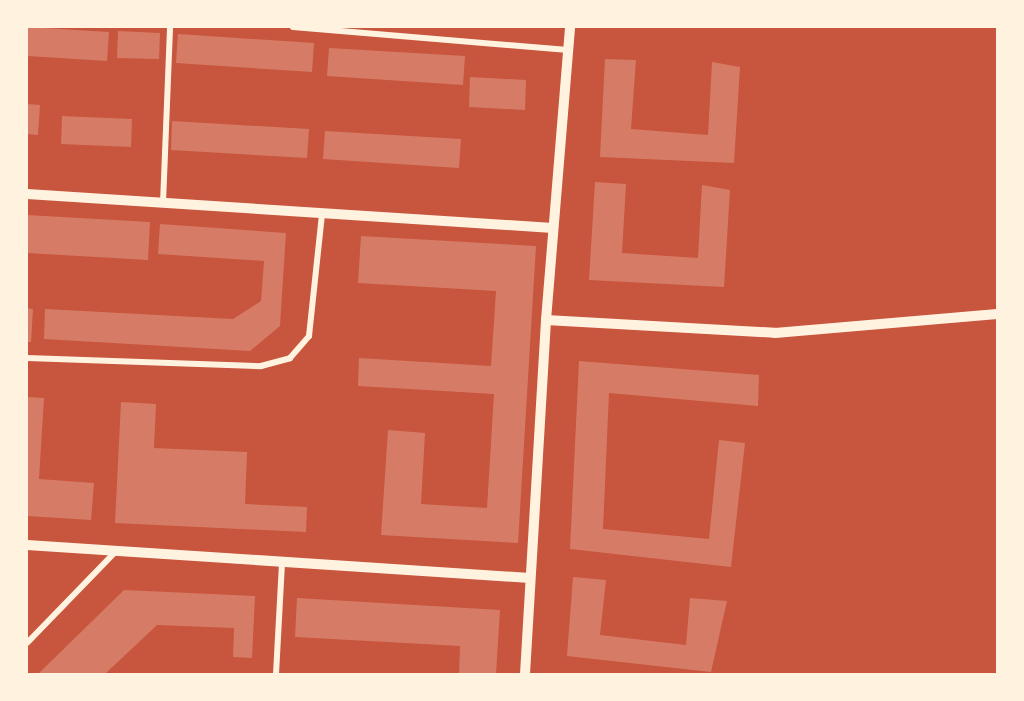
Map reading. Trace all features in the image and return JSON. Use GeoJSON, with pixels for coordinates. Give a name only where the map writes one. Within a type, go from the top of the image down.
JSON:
{"type":"FeatureCollection","features":[{"type":"Feature","properties":{"kind":"street"},"geometry":{"type":"LineString","coordinates":[[163,203],[170,27]]}},
{"type":"Feature","properties":{"kind":"street"},"geometry":{"type":"LineString","coordinates":[[294,27],[568,50]]}},
{"type":"Feature","properties":{"kind":"street"},"geometry":{"type":"LineString","coordinates":[[525,674],[546,320],[570,27]]}},
{"type":"Feature","properties":{"kind":"street"},"geometry":{"type":"LineString","coordinates":[[27,194],[554,228]]}},
{"type":"Feature","properties":{"kind":"street"},"geometry":{"type":"LineString","coordinates":[[27,358],[261,366],[290,358],[309,336],[322,214]]}},
{"type":"Feature","properties":{"kind":"street"},"geometry":{"type":"LineString","coordinates":[[546,320],[775,333],[997,314]]}},
{"type":"Feature","properties":{"kind":"street"},"geometry":{"type":"LineString","coordinates":[[27,545],[530,578]]}},
{"type":"Feature","properties":{"kind":"street"},"geometry":{"type":"LineString","coordinates":[[27,643],[117,551]]}},
{"type":"Feature","properties":{"kind":"street"},"geometry":{"type":"LineString","coordinates":[[276,674],[282,562]]}},
{"type":"Feature","properties":{"kind":"building"},"geometry":{"type":"Polygon","coordinates":[[[27,27],[109,32],[107,61],[27,56],[27,27]]]}},
{"type":"Feature","properties":{"kind":"building"},"geometry":{"type":"Polygon","coordinates":[[[118,31],[160,33],[159,59],[117,58],[118,31]]]}},
{"type":"Feature","properties":{"kind":"building"},"geometry":{"type":"Polygon","coordinates":[[[178,34],[314,43],[312,72],[176,63],[178,34]]]}},
{"type":"Feature","properties":{"kind":"building"},"geometry":{"type":"Polygon","coordinates":[[[329,48],[465,56],[463,85],[327,76],[329,48]]]}},
{"type":"Feature","properties":{"kind":"building"},"geometry":{"type":"Polygon","coordinates":[[[605,59],[636,60],[631,129],[708,135],[712,62],[740,67],[734,163],[600,157],[605,59]]]}},
{"type":"Feature","properties":{"kind":"building"},"geometry":{"type":"Polygon","coordinates":[[[470,77],[526,80],[525,110],[469,107],[470,77]]]}},
{"type":"Feature","properties":{"kind":"building"},"geometry":{"type":"Polygon","coordinates":[[[27,104],[40,105],[38,135],[27,134],[27,104]]]}},
{"type":"Feature","properties":{"kind":"building"},"geometry":{"type":"Polygon","coordinates":[[[62,116],[132,119],[131,147],[61,144],[62,116]]]}},
{"type":"Feature","properties":{"kind":"building"},"geometry":{"type":"Polygon","coordinates":[[[172,121],[309,129],[307,158],[171,150],[172,121]]]}},
{"type":"Feature","properties":{"kind":"building"},"geometry":{"type":"Polygon","coordinates":[[[325,131],[461,139],[459,168],[323,159],[325,131]]]}},
{"type":"Feature","properties":{"kind":"building"},"geometry":{"type":"Polygon","coordinates":[[[595,182],[626,184],[622,253],[698,258],[702,185],[730,190],[724,287],[589,280],[595,182]]]}},
{"type":"Feature","properties":{"kind":"building"},"geometry":{"type":"Polygon","coordinates":[[[27,215],[150,222],[148,260],[27,253],[27,215]]]}},
{"type":"Feature","properties":{"kind":"building"},"geometry":{"type":"Polygon","coordinates":[[[160,224],[286,233],[280,326],[250,351],[44,339],[45,309],[233,319],[261,301],[264,261],[158,254],[160,224]]]}},
{"type":"Feature","properties":{"kind":"building"},"geometry":{"type":"Polygon","coordinates":[[[361,236],[536,246],[518,543],[381,535],[388,430],[425,433],[421,504],[487,508],[494,394],[358,386],[359,358],[491,366],[496,291],[358,283],[361,236]]]}},
{"type":"Feature","properties":{"kind":"building"},"geometry":{"type":"Polygon","coordinates":[[[27,308],[33,309],[31,342],[27,342],[27,308]]]}},
{"type":"Feature","properties":{"kind":"building"},"geometry":{"type":"Polygon","coordinates":[[[579,361],[759,375],[758,406],[609,393],[603,529],[709,539],[719,440],[745,443],[731,567],[570,549],[579,361]]]}},
{"type":"Feature","properties":{"kind":"building"},"geometry":{"type":"Polygon","coordinates":[[[27,397],[44,398],[39,479],[94,483],[91,520],[27,516],[27,397]]]}},
{"type":"Feature","properties":{"kind":"building"},"geometry":{"type":"Polygon","coordinates":[[[121,402],[156,404],[154,448],[247,452],[245,504],[307,507],[306,532],[115,523],[121,402]]]}},
{"type":"Feature","properties":{"kind":"building"},"geometry":{"type":"Polygon","coordinates":[[[573,577],[606,580],[600,635],[686,645],[690,598],[727,601],[711,672],[567,656],[573,577]]]}},
{"type":"Feature","properties":{"kind":"building"},"geometry":{"type":"Polygon","coordinates":[[[124,590],[255,596],[252,658],[233,657],[234,628],[157,625],[105,674],[38,674],[124,590]]]}},
{"type":"Feature","properties":{"kind":"building"},"geometry":{"type":"Polygon","coordinates":[[[297,598],[500,610],[496,674],[459,674],[460,646],[295,637],[297,598]]]}}]}
